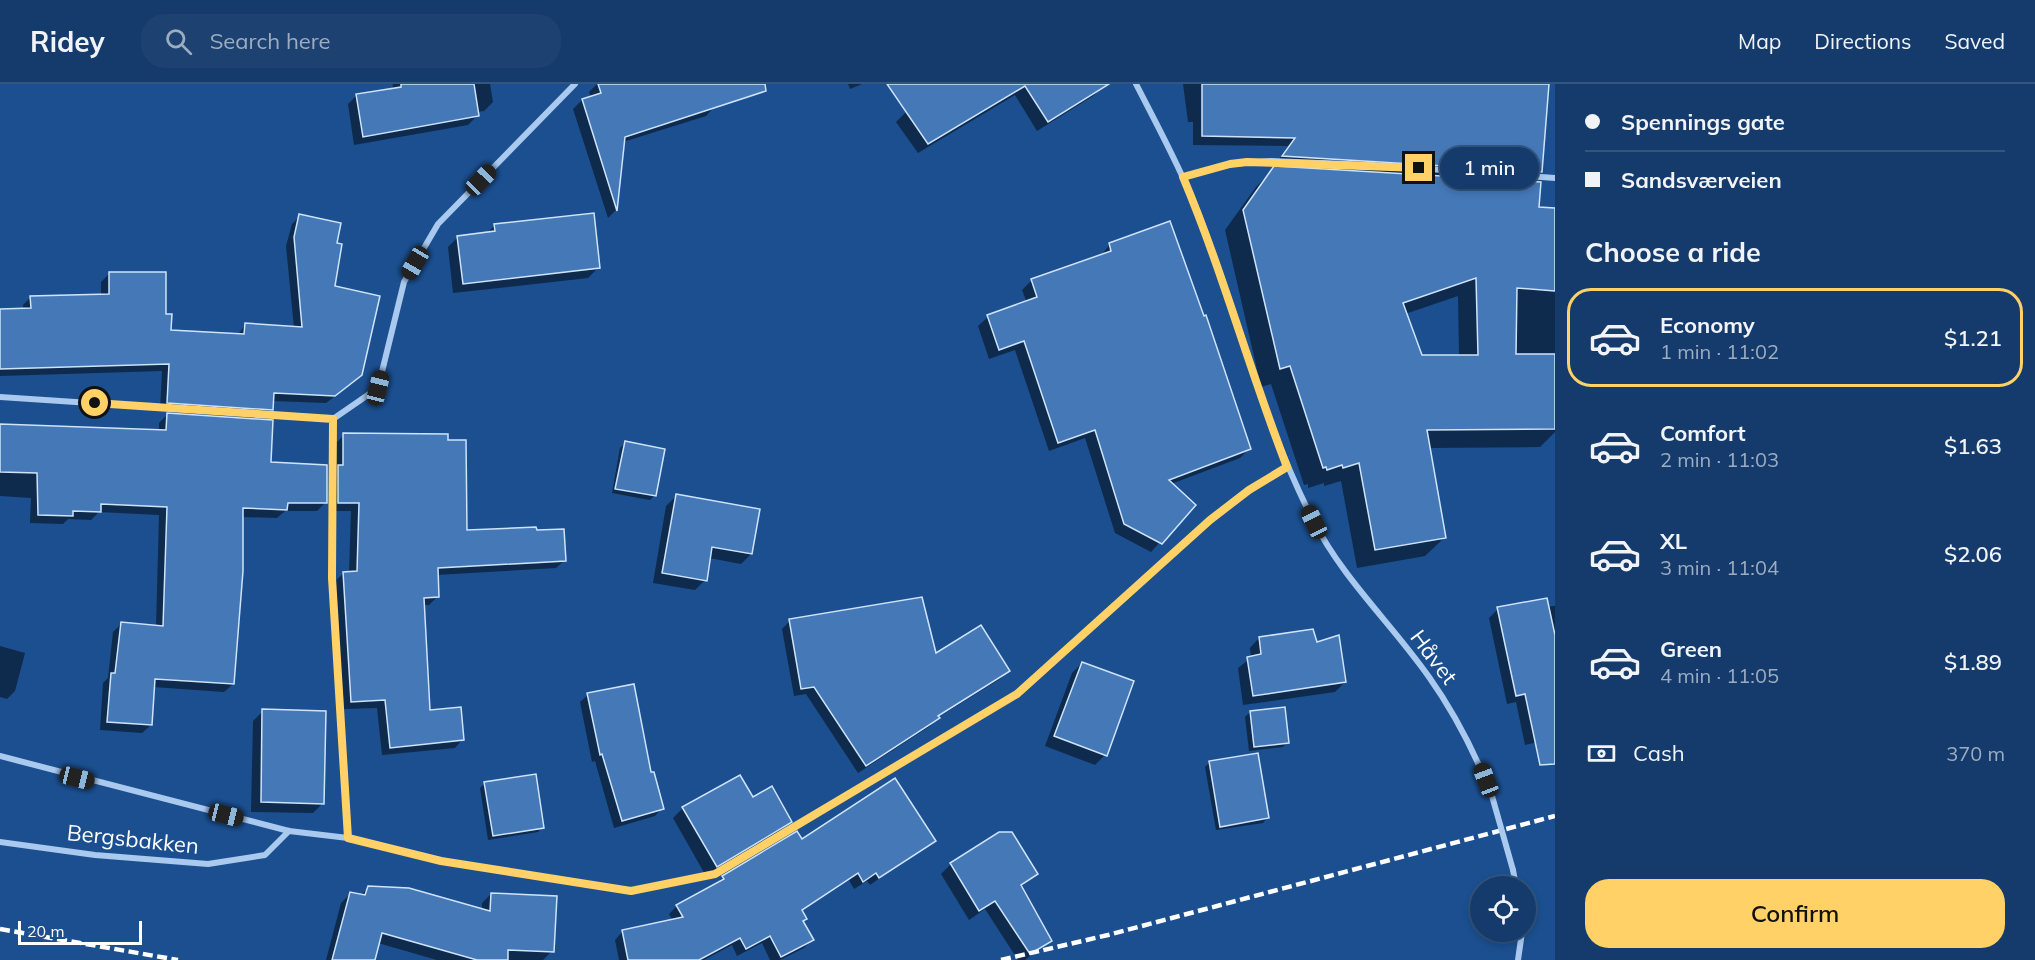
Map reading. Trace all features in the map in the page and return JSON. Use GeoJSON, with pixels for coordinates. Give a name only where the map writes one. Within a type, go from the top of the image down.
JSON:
{"type":"FeatureCollection","features":[{"type":"Feature","properties":{"kind":"street"},"geometry":{"type":"LineString","coordinates":[[0,397],[333,419],[378,388],[404,282],[438,224],[574,84]]}},
{"type":"Feature","properties":{"kind":"street","name":"Håvet"},"geometry":{"type":"LineString","coordinates":[[1136,84],[1183,177],[1204,229],[1265,411],[1287,467],[1335,558],[1428,675],[1464,730],[1492,796],[1514,876]]}},
{"type":"Feature","properties":{"kind":"street"},"geometry":{"type":"LineString","coordinates":[[1183,177],[1230,164],[1271,161],[1373,165],[1555,178]]}},
{"type":"Feature","properties":{"kind":"street"},"geometry":{"type":"LineString","coordinates":[[333,419],[332,578],[348,838]]}},
{"type":"Feature","properties":{"kind":"street"},"geometry":{"type":"LineString","coordinates":[[0,756],[289,831],[348,838],[441,861],[631,891],[715,874],[1017,694],[1210,520],[1249,490],[1287,467]]}},
{"type":"Feature","properties":{"kind":"street","name":"Bergsbakken"},"geometry":{"type":"LineString","coordinates":[[0,842],[95,855],[208,864],[265,855],[289,831]]}},
{"type":"Feature","properties":{"kind":"street"},"geometry":{"type":"LineString","coordinates":[[1518,960],[1521,942]]}},
{"type":"Feature","properties":{"kind":"building"},"geometry":{"type":"Polygon","coordinates":[[[401,84],[474,84],[479,116],[363,137],[356,94],[401,87],[401,84]]]}},
{"type":"Feature","properties":{"kind":"building"},"geometry":{"type":"Polygon","coordinates":[[[598,84],[765,84],[766,91],[625,137],[617,211],[582,99],[601,93],[598,84]]]}},
{"type":"Feature","properties":{"kind":"building"},"geometry":{"type":"Polygon","coordinates":[[[887,84],[1109,84],[1048,122],[1025,86],[928,144],[887,84]]]}},
{"type":"Feature","properties":{"kind":"building"},"geometry":{"type":"Polygon","coordinates":[[[1202,84],[1549,84],[1542,172],[1282,156],[1295,138],[1202,136],[1202,84]]]}},
{"type":"Feature","properties":{"kind":"building"},"geometry":{"type":"Polygon","coordinates":[[[1274,166],[1541,182],[1539,207],[1555,208],[1555,291],[1517,288],[1516,354],[1555,354],[1555,429],[1427,430],[1446,538],[1375,550],[1359,463],[1343,468],[1342,465],[1327,470],[1326,467],[1323,468],[1290,366],[1280,369],[1243,210],[1274,166]],[[1476,278],[1403,303],[1422,355],[1478,355],[1476,278]]]}},
{"type":"Feature","properties":{"kind":"building"},"geometry":{"type":"Polygon","coordinates":[[[594,213],[600,268],[463,284],[457,236],[495,231],[494,224],[594,213]]]}},
{"type":"Feature","properties":{"kind":"building"},"geometry":{"type":"Polygon","coordinates":[[[299,214],[341,223],[337,243],[342,244],[335,286],[380,296],[362,375],[335,396],[274,393],[273,410],[167,403],[169,364],[0,369],[0,309],[31,308],[30,296],[109,294],[109,272],[166,272],[166,314],[172,314],[171,330],[244,334],[245,323],[302,327],[294,237],[299,214]]]}},
{"type":"Feature","properties":{"kind":"building"},"geometry":{"type":"Polygon","coordinates":[[[1170,221],[1204,316],[1206,315],[1251,449],[1169,480],[1196,505],[1162,544],[1124,524],[1095,430],[1058,443],[1024,341],[999,350],[987,315],[1037,297],[1031,279],[1111,251],[1109,243],[1170,221]]]}},
{"type":"Feature","properties":{"kind":"building"},"geometry":{"type":"Polygon","coordinates":[[[167,413],[273,420],[271,462],[327,465],[327,503],[288,503],[287,510],[243,508],[243,571],[234,684],[155,679],[152,725],[107,722],[111,673],[115,673],[121,622],[163,626],[167,507],[101,504],[101,512],[73,511],[73,516],[38,515],[37,473],[0,472],[0,424],[166,430],[167,413]]]}},
{"type":"Feature","properties":{"kind":"building"},"geometry":{"type":"Polygon","coordinates":[[[343,433],[448,434],[448,440],[466,440],[467,530],[536,527],[537,530],[564,529],[566,561],[438,568],[439,597],[424,598],[430,710],[461,707],[464,740],[390,748],[385,700],[351,702],[343,572],[357,571],[359,503],[338,503],[338,465],[343,465],[343,433]]]}},
{"type":"Feature","properties":{"kind":"building"},"geometry":{"type":"Polygon","coordinates":[[[625,441],[665,449],[656,496],[615,489],[625,441]]]}},
{"type":"Feature","properties":{"kind":"building"},"geometry":{"type":"Polygon","coordinates":[[[676,494],[760,509],[752,554],[712,547],[707,581],[662,573],[676,494]]]}},
{"type":"Feature","properties":{"kind":"building"},"geometry":{"type":"Polygon","coordinates":[[[922,597],[936,653],[981,625],[1010,671],[938,716],[940,718],[866,766],[814,687],[801,689],[789,619],[922,597]]]}},
{"type":"Feature","properties":{"kind":"building"},"geometry":{"type":"Polygon","coordinates":[[[1547,598],[1555,635],[1555,764],[1540,765],[1525,694],[1516,696],[1497,607],[1547,598]]]}},
{"type":"Feature","properties":{"kind":"building"},"geometry":{"type":"Polygon","coordinates":[[[1313,629],[1317,642],[1339,635],[1346,682],[1253,696],[1247,657],[1261,654],[1259,637],[1313,629]]]}},
{"type":"Feature","properties":{"kind":"building"},"geometry":{"type":"Polygon","coordinates":[[[1082,662],[1134,681],[1107,756],[1054,736],[1082,662]]]}},
{"type":"Feature","properties":{"kind":"building"},"geometry":{"type":"Polygon","coordinates":[[[634,684],[651,772],[654,772],[664,809],[622,821],[602,754],[600,755],[587,693],[634,684]]]}},
{"type":"Feature","properties":{"kind":"building"},"geometry":{"type":"Polygon","coordinates":[[[1285,707],[1289,743],[1254,747],[1250,711],[1285,707]]]}},
{"type":"Feature","properties":{"kind":"building"},"geometry":{"type":"Polygon","coordinates":[[[262,709],[326,711],[324,804],[261,802],[262,709]]]}},
{"type":"Feature","properties":{"kind":"building"},"geometry":{"type":"Polygon","coordinates":[[[1258,753],[1269,818],[1220,827],[1209,761],[1258,753]]]}},
{"type":"Feature","properties":{"kind":"building"},"geometry":{"type":"Polygon","coordinates":[[[536,774],[544,828],[493,836],[484,782],[536,774]]]}},
{"type":"Feature","properties":{"kind":"building"},"geometry":{"type":"Polygon","coordinates":[[[740,775],[753,797],[772,786],[792,822],[717,867],[682,807],[740,775]]]}},
{"type":"Feature","properties":{"kind":"building"},"geometry":{"type":"Polygon","coordinates":[[[895,778],[936,841],[879,878],[876,873],[863,882],[858,873],[802,910],[807,919],[803,921],[814,940],[781,957],[770,936],[746,949],[740,938],[699,960],[628,960],[622,930],[683,917],[676,905],[724,879],[722,876],[797,831],[802,839],[895,778]]]}},
{"type":"Feature","properties":{"kind":"building"},"geometry":{"type":"Polygon","coordinates":[[[999,832],[1012,832],[1038,874],[1021,885],[1052,941],[1030,954],[995,901],[979,911],[950,863],[999,832]]]}},
{"type":"Feature","properties":{"kind":"building"},"geometry":{"type":"Polygon","coordinates":[[[368,886],[409,888],[490,911],[491,893],[557,896],[554,952],[508,950],[508,960],[477,960],[382,933],[375,960],[332,960],[350,892],[365,895],[368,886]]]}},
{"type":"Feature","properties":{"kind":"railway"},"geometry":{"type":"LineString","coordinates":[[1001,960],[1108,935],[1555,816]]}},
{"type":"Feature","properties":{"kind":"railway"},"geometry":{"type":"LineString","coordinates":[[0,929],[178,960]]}},
{"type":"Feature","properties":{"kind":"route"},"geometry":{"type":"LineString","coordinates":[[95,403],[333,419],[332,578],[348,838],[441,861],[631,891],[715,874],[1017,694],[1136,584],[1210,520],[1249,490],[1287,467],[1265,411],[1204,229],[1183,177],[1230,164],[1271,161],[1419,168]]}}]}
